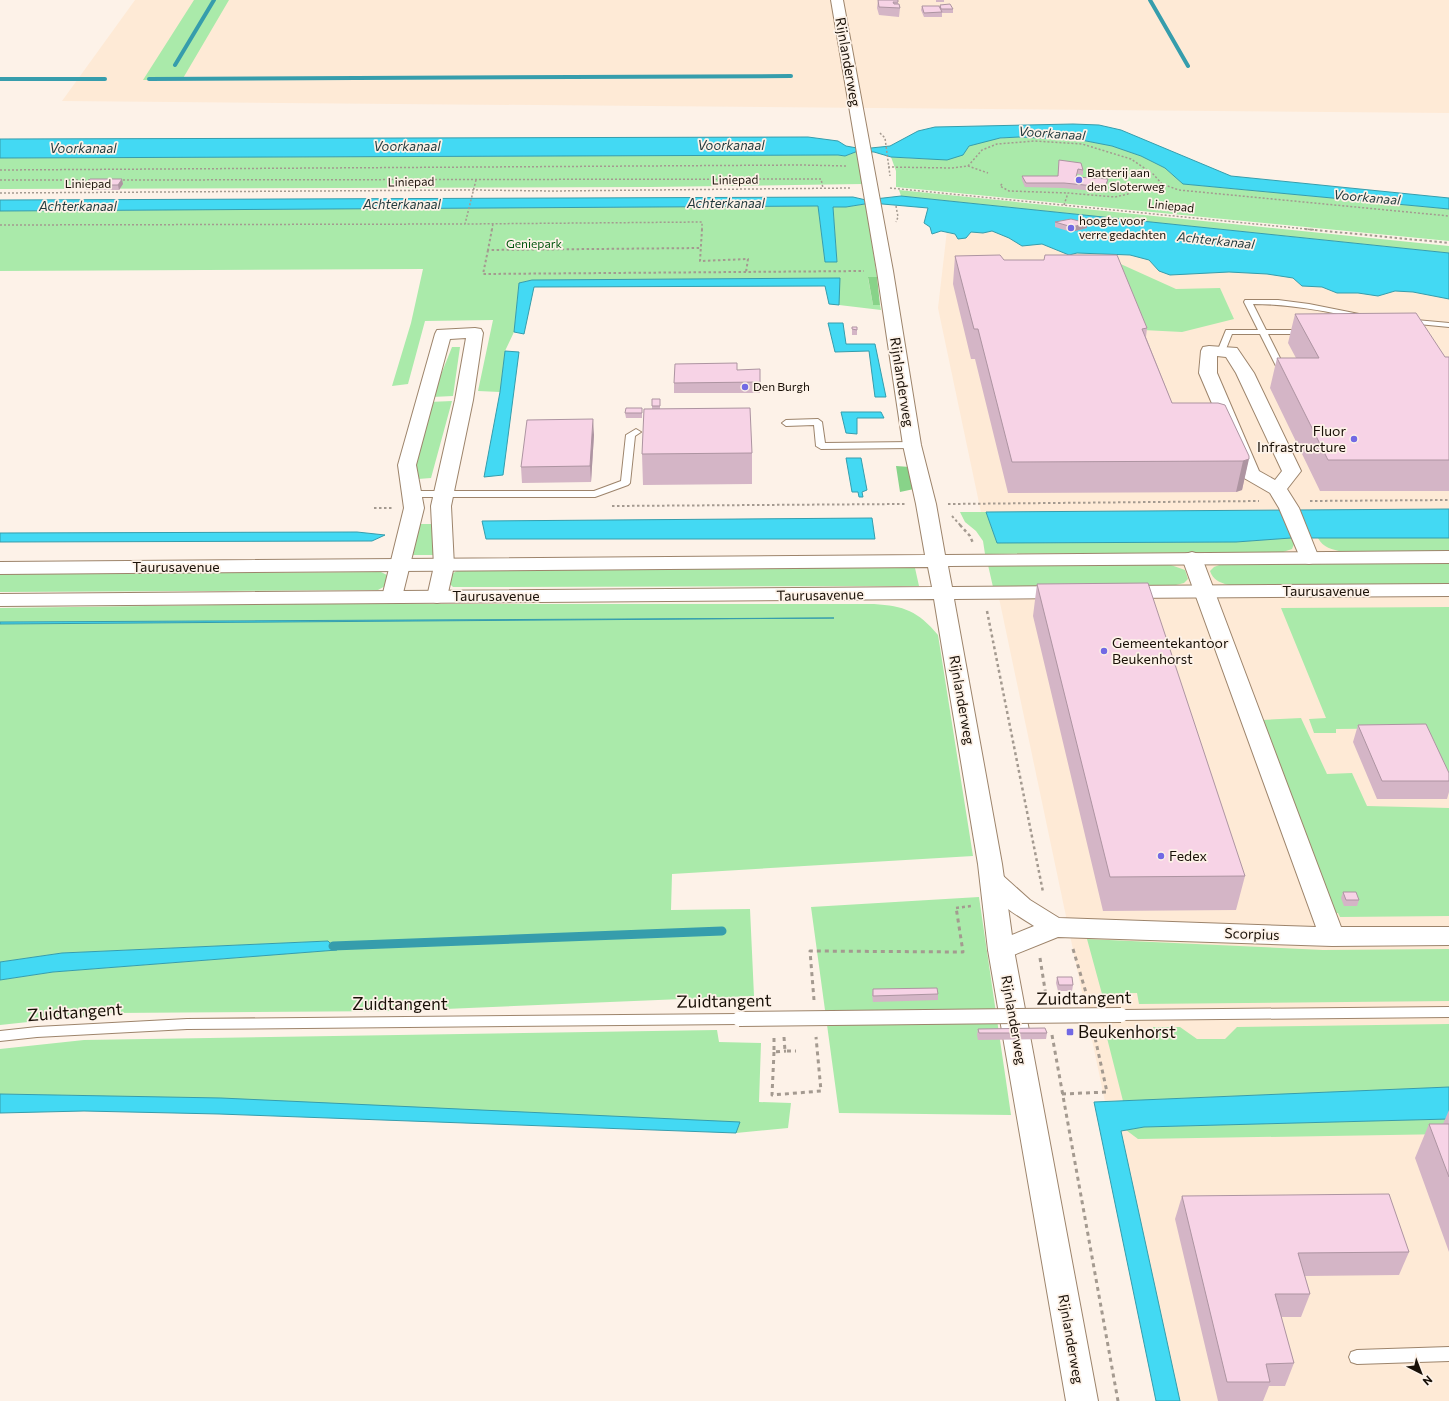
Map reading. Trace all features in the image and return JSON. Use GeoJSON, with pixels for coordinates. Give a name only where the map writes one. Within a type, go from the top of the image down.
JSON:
{"type":"FeatureCollection","features":[{"type":"Feature","properties":{"kind":"street","name":"Rijnlanderweg"},"geometry":{"type":"LineString","coordinates":[[837,0],[867,163],[912,445],[926,504],[936,560],[944,593],[996,905],[1001,950],[1082,1401]]}},
{"type":"Feature","properties":{"kind":"street","name":"Taurusavenue"},"geometry":{"type":"LineString","coordinates":[[392,597],[414,508],[408,465],[443,334],[475,333],[464,400],[441,506],[444,566],[437,597]]}},
{"type":"Feature","properties":{"kind":"street"},"geometry":{"type":"LineString","coordinates":[[1277,489],[1292,471],[1245,373],[1231,352],[1208,352],[1208,373],[1251,474],[1277,489],[1289,508],[1306,549]]}},
{"type":"Feature","properties":{"kind":"street","name":"Taurusavenue"},"geometry":{"type":"LineString","coordinates":[[0,568],[400,567],[1192,558],[1306,549],[1449,557]]}},
{"type":"Feature","properties":{"kind":"street"},"geometry":{"type":"LineString","coordinates":[[1192,558],[1332,937]]}},
{"type":"Feature","properties":{"kind":"street","name":"Taurusavenue"},"geometry":{"type":"LineString","coordinates":[[0,600],[1449,590]]}},
{"type":"Feature","properties":{"kind":"street"},"geometry":{"type":"LineString","coordinates":[[992,880],[1021,906],[1063,935]]}},
{"type":"Feature","properties":{"kind":"street","name":"Scorpius"},"geometry":{"type":"LineString","coordinates":[[1001,950],[1039,935],[1332,937],[1449,936]]}},
{"type":"Feature","properties":{"kind":"lane"},"geometry":{"type":"LineString","coordinates":[[1286,379],[1248,302],[1278,302],[1369,317]]}},
{"type":"Feature","properties":{"kind":"lane"},"geometry":{"type":"LineString","coordinates":[[1402,321],[1449,325]]}},
{"type":"Feature","properties":{"kind":"lane"},"geometry":{"type":"LineString","coordinates":[[1415,322],[1421,331]]}},
{"type":"Feature","properties":{"kind":"lane"},"geometry":{"type":"LineString","coordinates":[[1221,352],[1229,332],[1310,332]]}},
{"type":"Feature","properties":{"kind":"lane"},"geometry":{"type":"LineString","coordinates":[[786,423],[818,422],[821,446],[912,445]]}},
{"type":"Feature","properties":{"kind":"lane"},"geometry":{"type":"LineString","coordinates":[[412,494],[595,494],[624,483],[631,435],[636,432]]}},
{"type":"Feature","properties":{"kind":"lane","name":"Zuidtangent"},"geometry":{"type":"LineString","coordinates":[[0,1036],[37,1032],[187,1024],[1449,1012]]}},
{"type":"Feature","properties":{"kind":"lane"},"geometry":{"type":"LineString","coordinates":[[1357,1357],[1449,1354]]}},
{"type":"Feature","properties":{"kind":"path"},"geometry":{"type":"LineString","coordinates":[[884,138],[889,162]]}},
{"type":"Feature","properties":{"kind":"path"},"geometry":{"type":"LineString","coordinates":[[968,166],[982,150],[997,144],[1035,141],[1082,144],[1131,159],[1153,174],[1162,184],[1179,190],[1449,216]]}},
{"type":"Feature","properties":{"kind":"path"},"geometry":{"type":"LineString","coordinates":[[0,170],[802,165],[867,163],[951,168],[968,166],[988,172]]}},
{"type":"Feature","properties":{"kind":"path","name":"Liniepad"},"geometry":{"type":"LineString","coordinates":[[0,194],[823,188],[821,179],[476,180]]}},
{"type":"Feature","properties":{"kind":"path"},"geometry":{"type":"LineString","coordinates":[[0,180],[94,180]]}},
{"type":"Feature","properties":{"kind":"path"},"geometry":{"type":"LineString","coordinates":[[117,180],[476,180],[473,197],[465,224]]}},
{"type":"Feature","properties":{"kind":"path"},"geometry":{"type":"LineString","coordinates":[[1002,184],[1000,186],[1009,191],[1068,193],[1115,197],[1128,194],[1127,191],[1123,190]]}},
{"type":"Feature","properties":{"kind":"path","name":"Liniepad"},"geometry":{"type":"LineString","coordinates":[[891,188],[1449,243]]}},
{"type":"Feature","properties":{"kind":"path"},"geometry":{"type":"LineString","coordinates":[[1064,205],[1068,193]]}},
{"type":"Feature","properties":{"kind":"path"},"geometry":{"type":"LineString","coordinates":[[0,225],[702,222],[700,261],[748,259],[746,272]]}},
{"type":"Feature","properties":{"kind":"path"},"geometry":{"type":"LineString","coordinates":[[493,223],[483,273],[885,271]]}},
{"type":"Feature","properties":{"kind":"path"},"geometry":{"type":"LineString","coordinates":[[488,250],[700,248]]}},
{"type":"Feature","properties":{"kind":"path"},"geometry":{"type":"LineString","coordinates":[[814,1004],[810,951],[963,952],[956,907],[996,905]]}},
{"type":"Feature","properties":{"kind":"path"},"geometry":{"type":"LineString","coordinates":[[1063,935],[1088,1000]]}},
{"type":"Feature","properties":{"kind":"path"},"geometry":{"type":"LineString","coordinates":[[1062,1094],[1106,1092],[1094,1031]]}},
{"type":"Feature","properties":{"kind":"path"},"geometry":{"type":"LineString","coordinates":[[774,1034],[772,1095],[821,1091],[816,1034],[810,1034]]}},
{"type":"Feature","properties":{"kind":"path"},"geometry":{"type":"LineString","coordinates":[[774,1052],[796,1051],[785,1051],[783,1035],[790,1035]]}},
{"type":"Feature","properties":{"kind":"shaded area"},"geometry":{"type":"Polygon","coordinates":[[[135,0],[1449,0],[1449,113],[62,101],[135,0]]]}},
{"type":"Feature","properties":{"kind":"shaded area"},"geometry":{"type":"Polygon","coordinates":[[[948,222],[1449,281],[1449,1401],[1168,1401],[938,308],[948,222]]]}},
{"type":"Feature","properties":{"kind":"green space"},"geometry":{"type":"Polygon","coordinates":[[[194,0],[229,0],[182,80],[143,80],[194,0]]]}},
{"type":"Feature","properties":{"kind":"green space"},"geometry":{"type":"Polygon","coordinates":[[[1019,137],[1081,140],[1112,146],[1141,156],[1165,168],[1183,184],[1449,209],[1449,241],[896,187],[896,171],[891,157],[923,159],[963,155],[969,146],[991,139],[1019,137]]]}},
{"type":"Feature","properties":{"kind":"green space"},"geometry":{"type":"Polygon","coordinates":[[[858,151],[862,184],[650,187],[0,189],[0,158],[845,156],[858,151]]]}},
{"type":"Feature","properties":{"kind":"green space"},"geometry":{"type":"Polygon","coordinates":[[[899,190],[1449,246],[1449,253],[901,196],[899,190]]]}},
{"type":"Feature","properties":{"kind":"green space","name":"Geniepark"},"geometry":{"type":"Polygon","coordinates":[[[866,204],[877,277],[868,278],[873,305],[880,305],[881,310],[839,305],[839,278],[532,280],[519,283],[514,332],[505,351],[500,392],[478,391],[493,320],[425,321],[408,384],[392,386],[411,323],[423,269],[0,271],[0,211],[818,206],[825,262],[837,261],[833,207],[866,204]]]}},
{"type":"Feature","properties":{"kind":"green space"},"geometry":{"type":"Polygon","coordinates":[[[1114,261],[1176,289],[1220,288],[1234,319],[1182,332],[1143,330],[1114,261]]]}},
{"type":"Feature","properties":{"kind":"green space"},"geometry":{"type":"Polygon","coordinates":[[[868,277],[877,277],[880,305],[873,305],[868,277]]]}},
{"type":"Feature","properties":{"kind":"green space"},"geometry":{"type":"Polygon","coordinates":[[[452,347],[460,347],[453,396],[432,397],[452,347]]]}},
{"type":"Feature","properties":{"kind":"green space"},"geometry":{"type":"Polygon","coordinates":[[[452,401],[431,478],[418,479],[416,464],[429,402],[452,401]]]}},
{"type":"Feature","properties":{"kind":"green space"},"geometry":{"type":"Polygon","coordinates":[[[896,466],[910,467],[914,489],[900,492],[896,466]]]}},
{"type":"Feature","properties":{"kind":"green space"},"geometry":{"type":"Polygon","coordinates":[[[960,512],[986,512],[997,543],[1236,542],[1291,538],[1294,544],[1292,549],[1283,552],[985,554],[983,541],[976,531],[965,522],[960,512]]]}},
{"type":"Feature","properties":{"kind":"green space"},"geometry":{"type":"Polygon","coordinates":[[[418,524],[434,524],[434,555],[413,555],[418,524]]]}},
{"type":"Feature","properties":{"kind":"green space"},"geometry":{"type":"Polygon","coordinates":[[[1318,538],[1449,538],[1449,551],[1343,552],[1325,546],[1318,538]]]}},
{"type":"Feature","properties":{"kind":"green space"},"geometry":{"type":"Polygon","coordinates":[[[1449,562],[1449,584],[1228,585],[1213,577],[1210,571],[1214,567],[1222,564],[1449,562]]]}},
{"type":"Feature","properties":{"kind":"green space"},"geometry":{"type":"Polygon","coordinates":[[[1168,564],[1185,570],[1188,579],[1184,583],[1176,585],[993,587],[988,565],[1168,564]]]}},
{"type":"Feature","properties":{"kind":"green space"},"geometry":{"type":"Polygon","coordinates":[[[896,565],[915,568],[919,586],[453,587],[447,581],[448,576],[457,571],[896,565]]]}},
{"type":"Feature","properties":{"kind":"green space"},"geometry":{"type":"Polygon","coordinates":[[[381,572],[391,577],[387,585],[378,590],[0,592],[0,574],[381,572]]]}},
{"type":"Feature","properties":{"kind":"green space"},"geometry":{"type":"Polygon","coordinates":[[[298,604],[874,604],[902,608],[924,620],[938,635],[973,856],[672,874],[671,910],[750,909],[754,996],[398,1011],[112,1013],[0,1025],[0,980],[53,972],[336,950],[328,941],[62,953],[0,962],[0,624],[658,619],[0,622],[0,608],[298,604]]]}},
{"type":"Feature","properties":{"kind":"green space"},"geometry":{"type":"Polygon","coordinates":[[[1449,607],[1449,774],[1426,728],[1336,729],[1336,733],[1314,733],[1309,719],[1326,718],[1281,608],[1449,607]]]}},
{"type":"Feature","properties":{"kind":"green space"},"geometry":{"type":"Polygon","coordinates":[[[1301,718],[1327,774],[1352,773],[1367,806],[1449,808],[1449,916],[1340,917],[1338,913],[1333,913],[1262,720],[1301,718]]]}},
{"type":"Feature","properties":{"kind":"green space"},"geometry":{"type":"Polygon","coordinates":[[[979,897],[1011,1115],[839,1113],[811,907],[979,897]]]}},
{"type":"Feature","properties":{"kind":"green space"},"geometry":{"type":"Polygon","coordinates":[[[1087,939],[1323,950],[1449,949],[1449,1001],[1139,1004],[1137,993],[1102,994],[1087,939]]]}},
{"type":"Feature","properties":{"kind":"green space"},"geometry":{"type":"Polygon","coordinates":[[[1449,1024],[1449,1087],[1123,1101],[1107,1038],[1156,1038],[1153,1027],[1180,1027],[1197,1039],[1225,1039],[1237,1027],[1449,1024]]]}},
{"type":"Feature","properties":{"kind":"green space"},"geometry":{"type":"Polygon","coordinates":[[[717,1030],[719,1042],[761,1043],[759,1102],[791,1103],[788,1128],[736,1133],[740,1123],[101,1096],[0,1094],[0,1049],[84,1040],[717,1030]]]}},
{"type":"Feature","properties":{"kind":"green space"},"geometry":{"type":"Polygon","coordinates":[[[1449,1119],[1449,1134],[1138,1139],[1126,1130],[1144,1127],[1449,1119]]]}},
{"type":"Feature","properties":{"kind":"water","name":"Voorkanaal"},"geometry":{"type":"Polygon","coordinates":[[[1073,124],[1099,125],[1121,130],[1231,176],[1449,198],[1449,209],[1183,184],[1165,168],[1141,156],[1112,146],[1081,140],[1019,137],[1000,138],[969,146],[963,155],[947,160],[891,157],[874,152],[858,151],[845,156],[0,158],[0,139],[808,137],[838,141],[846,146],[857,148],[871,148],[890,146],[918,131],[935,127],[1073,124]]]}},
{"type":"Feature","properties":{"kind":"water","name":"Achterkanaal"},"geometry":{"type":"Polygon","coordinates":[[[901,196],[1449,253],[1449,299],[1413,292],[1395,291],[1378,296],[1358,293],[1337,293],[1322,287],[1302,286],[1293,278],[1267,274],[1229,272],[1170,275],[1159,271],[1149,260],[1130,255],[1077,253],[1069,255],[1042,244],[1022,246],[1009,238],[992,231],[983,233],[971,232],[966,238],[958,239],[955,234],[941,231],[932,234],[930,227],[924,223],[928,208],[871,203],[846,207],[833,207],[837,262],[825,262],[818,206],[0,211],[0,200],[853,197],[866,200],[901,196]]]}},
{"type":"Feature","properties":{"kind":"water"},"geometry":{"type":"Polygon","coordinates":[[[840,278],[839,305],[829,304],[825,286],[534,287],[524,334],[514,332],[519,283],[532,280],[840,278]]]}},
{"type":"Feature","properties":{"kind":"water"},"geometry":{"type":"Polygon","coordinates":[[[828,323],[843,323],[846,344],[875,344],[886,397],[875,397],[869,351],[835,352],[828,323]]]}},
{"type":"Feature","properties":{"kind":"water"},"geometry":{"type":"Polygon","coordinates":[[[505,351],[519,352],[503,475],[484,477],[500,392],[505,351]]]}},
{"type":"Feature","properties":{"kind":"water"},"geometry":{"type":"Polygon","coordinates":[[[841,412],[881,412],[884,418],[857,418],[857,434],[846,433],[841,412]]]}},
{"type":"Feature","properties":{"kind":"water"},"geometry":{"type":"Polygon","coordinates":[[[846,458],[861,458],[867,490],[862,492],[863,497],[859,497],[858,492],[852,492],[846,458]]]}},
{"type":"Feature","properties":{"kind":"water"},"geometry":{"type":"Polygon","coordinates":[[[1449,509],[1449,538],[1291,538],[1236,542],[997,543],[986,512],[1449,509]]]}},
{"type":"Feature","properties":{"kind":"water"},"geometry":{"type":"Polygon","coordinates":[[[872,518],[875,539],[486,539],[482,521],[872,518]]]}},
{"type":"Feature","properties":{"kind":"water"},"geometry":{"type":"Polygon","coordinates":[[[357,532],[385,535],[372,541],[0,542],[0,533],[357,532]]]}},
{"type":"Feature","properties":{"kind":"water"},"geometry":{"type":"Polygon","coordinates":[[[834,618],[0,624],[0,622],[834,618]]]}},
{"type":"Feature","properties":{"kind":"water"},"geometry":{"type":"Polygon","coordinates":[[[328,941],[337,950],[53,972],[0,980],[0,962],[62,953],[328,941]]]}},
{"type":"Feature","properties":{"kind":"water"},"geometry":{"type":"Polygon","coordinates":[[[1449,1087],[1449,1119],[1144,1127],[1121,1131],[1180,1401],[1156,1401],[1094,1102],[1449,1087]]]}},
{"type":"Feature","properties":{"kind":"water"},"geometry":{"type":"Polygon","coordinates":[[[0,1094],[221,1098],[740,1122],[736,1133],[219,1114],[84,1111],[0,1113],[0,1094]]]}},
{"type":"Feature","properties":{"kind":"building"},"geometry":{"type":"Polygon","coordinates":[[[878,0],[898,0],[898,2],[893,2],[894,4],[899,4],[900,8],[879,7],[878,0]]]}},
{"type":"Feature","properties":{"kind":"building"},"geometry":{"type":"Polygon","coordinates":[[[950,4],[953,9],[941,9],[940,5],[950,4]]]}},
{"type":"Feature","properties":{"kind":"building"},"geometry":{"type":"Polygon","coordinates":[[[922,6],[939,6],[942,12],[924,13],[922,6]]]}},
{"type":"Feature","properties":{"kind":"building"},"geometry":{"type":"Polygon","coordinates":[[[1059,160],[1081,163],[1083,170],[1078,169],[1076,177],[1108,179],[1105,187],[1064,183],[1026,183],[1022,176],[1058,176],[1059,160]]]}},
{"type":"Feature","properties":{"kind":"building"},"geometry":{"type":"Polygon","coordinates":[[[90,179],[122,179],[118,185],[85,185],[90,179]]]}},
{"type":"Feature","properties":{"kind":"building"},"geometry":{"type":"Polygon","coordinates":[[[1071,219],[1087,223],[1072,227],[1055,222],[1071,219]]]}},
{"type":"Feature","properties":{"kind":"building"},"geometry":{"type":"Polygon","coordinates":[[[1000,255],[1004,260],[1044,260],[1045,255],[1117,255],[1147,328],[1142,329],[1172,403],[1218,403],[1225,405],[1249,456],[1249,459],[1243,461],[1012,462],[978,329],[974,329],[955,256],[1000,255]]]}},
{"type":"Feature","properties":{"kind":"building"},"geometry":{"type":"Polygon","coordinates":[[[1416,313],[1445,357],[1449,357],[1449,460],[1328,460],[1277,358],[1319,358],[1295,314],[1416,313]]]}},
{"type":"Feature","properties":{"kind":"building"},"geometry":{"type":"Polygon","coordinates":[[[852,327],[857,327],[857,330],[852,329],[852,327]]]}},
{"type":"Feature","properties":{"kind":"building"},"geometry":{"type":"Polygon","coordinates":[[[737,363],[737,370],[760,369],[760,382],[674,383],[675,364],[737,363]]]}},
{"type":"Feature","properties":{"kind":"building"},"geometry":{"type":"Polygon","coordinates":[[[652,399],[660,399],[660,406],[652,406],[652,399]]]}},
{"type":"Feature","properties":{"kind":"building"},"geometry":{"type":"Polygon","coordinates":[[[626,408],[642,408],[642,413],[625,413],[626,408]]]}},
{"type":"Feature","properties":{"kind":"building"},"geometry":{"type":"Polygon","coordinates":[[[750,408],[752,453],[642,454],[644,409],[750,408]]]}},
{"type":"Feature","properties":{"kind":"building"},"geometry":{"type":"Polygon","coordinates":[[[593,419],[590,466],[521,467],[527,420],[593,419]]]}},
{"type":"Feature","properties":{"kind":"building"},"geometry":{"type":"Polygon","coordinates":[[[1148,583],[1245,876],[1110,877],[1037,584],[1148,583]]]}},
{"type":"Feature","properties":{"kind":"building"},"geometry":{"type":"Polygon","coordinates":[[[1426,724],[1449,773],[1449,781],[1382,781],[1358,725],[1426,724]]]}},
{"type":"Feature","properties":{"kind":"building"},"geometry":{"type":"Polygon","coordinates":[[[1343,892],[1356,892],[1359,900],[1346,900],[1343,892]]]}},
{"type":"Feature","properties":{"kind":"building"},"geometry":{"type":"Polygon","coordinates":[[[1057,977],[1072,977],[1073,985],[1059,985],[1057,977]]]}},
{"type":"Feature","properties":{"kind":"building"},"geometry":{"type":"Polygon","coordinates":[[[937,988],[938,994],[873,996],[873,989],[937,988]]]}},
{"type":"Feature","properties":{"kind":"building"},"geometry":{"type":"Polygon","coordinates":[[[1045,1028],[1047,1033],[979,1033],[978,1029],[1045,1028]]]}},
{"type":"Feature","properties":{"kind":"building"},"geometry":{"type":"Polygon","coordinates":[[[1429,1124],[1449,1124],[1449,1177],[1429,1124]]]}},
{"type":"Feature","properties":{"kind":"building"},"geometry":{"type":"Polygon","coordinates":[[[1389,1194],[1409,1252],[1298,1253],[1310,1294],[1275,1294],[1294,1363],[1266,1364],[1270,1382],[1227,1382],[1182,1196],[1389,1194]]]}},
{"type":"Feature","properties":{"kind":"waterway"},"geometry":{"type":"LineString","coordinates":[[175,65],[214,0]]}},
{"type":"Feature","properties":{"kind":"waterway"},"geometry":{"type":"LineString","coordinates":[[1150,0],[1188,66]]}},
{"type":"Feature","properties":{"kind":"waterway"},"geometry":{"type":"LineString","coordinates":[[149,79],[791,76]]}},
{"type":"Feature","properties":{"kind":"waterway"},"geometry":{"type":"LineString","coordinates":[[0,79],[105,79]]}},
{"type":"Feature","properties":{"kind":"waterway"},"geometry":{"type":"LineString","coordinates":[[333,946],[722,931]]}},
{"type":"Feature","properties":{"kind":"place","name":"Batterij aan den Sloterweg"},"geometry":{"type":"Point","coordinates":[1079,180]}},
{"type":"Feature","properties":{"kind":"place","name":"hoogte voor verre gedachten"},"geometry":{"type":"Point","coordinates":[1071,228]}},
{"type":"Feature","properties":{"kind":"place","name":"Den Burgh"},"geometry":{"type":"Point","coordinates":[745,387]}},
{"type":"Feature","properties":{"kind":"place","name":"Fluor Infrastructure"},"geometry":{"type":"Point","coordinates":[1354,439]}},
{"type":"Feature","properties":{"kind":"place","name":"Gemeentekantoor Beukenhorst"},"geometry":{"type":"Point","coordinates":[1104,651]}},
{"type":"Feature","properties":{"kind":"place","name":"Fedex"},"geometry":{"type":"Point","coordinates":[1161,856]}},
{"type":"Feature","properties":{"kind":"place","name":"Beukenhorst"},"geometry":{"type":"Point","coordinates":[1070,1032]}}]}
